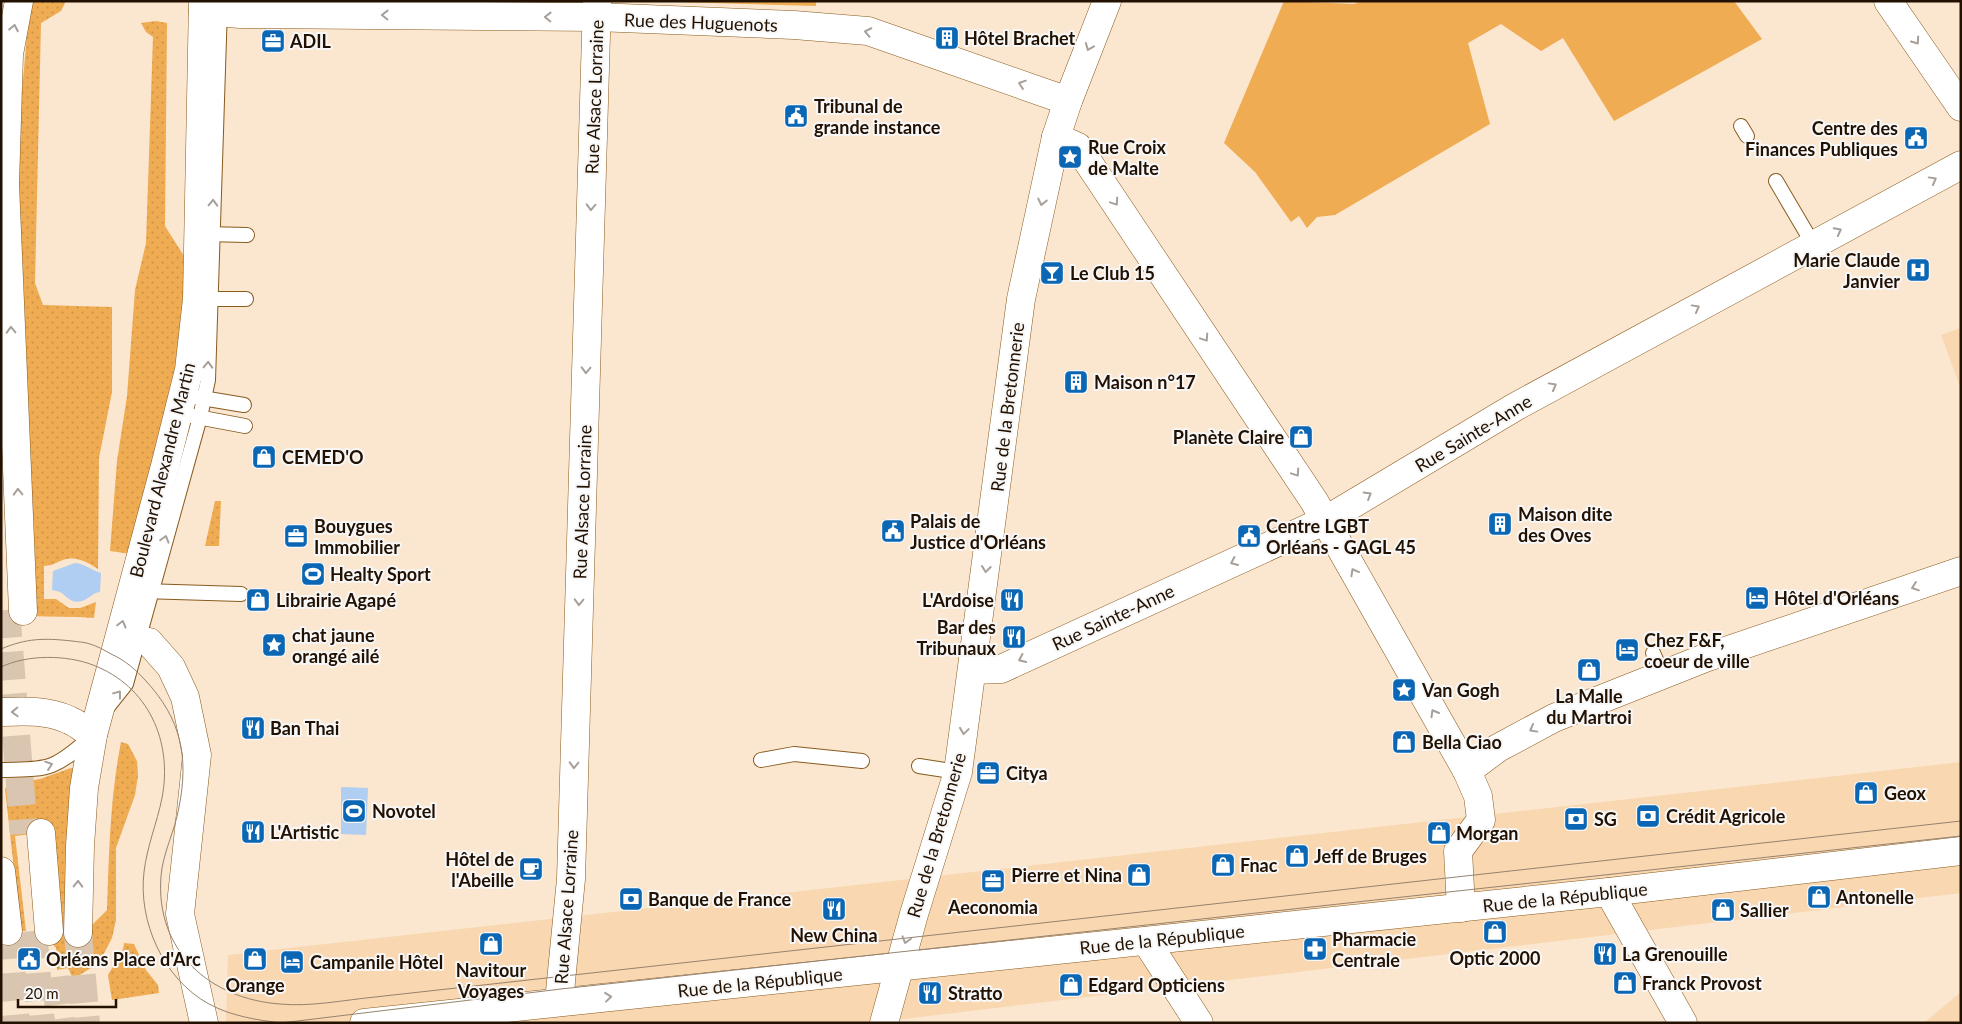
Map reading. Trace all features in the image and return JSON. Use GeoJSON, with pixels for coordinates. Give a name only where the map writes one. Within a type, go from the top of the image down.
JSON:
{"type":"FeatureCollection","features":[{"type":"Feature","properties":{"kind":"street"},"geometry":{"type":"LineString","coordinates":[[1,506],[15,610],[5,184],[9,54],[19,1]]}},
{"type":"Feature","properties":{"kind":"street","name":"Rue de la Bretonnerie"},"geometry":{"type":"LineString","coordinates":[[884,1023],[914,914],[958,772],[1021,299],[1067,142],[1068,101],[1107,1]]}},
{"type":"Feature","properties":{"kind":"street"},"geometry":{"type":"LineString","coordinates":[[1888,1],[1961,107]]}},
{"type":"Feature","properties":{"kind":"street","name":"Rue des Huguenots"},"geometry":{"type":"LineString","coordinates":[[212,6],[248,14],[597,9],[868,31],[1068,101]]}},
{"type":"Feature","properties":{"kind":"street","name":"Boulevard Alexandre Martin"},"geometry":{"type":"LineString","coordinates":[[78,932],[83,798],[85,776],[94,730],[141,591],[191,406],[189,370],[204,299],[212,6]]}},
{"type":"Feature","properties":{"kind":"street","name":"Rue Alsace Lorraine"},"geometry":{"type":"LineString","coordinates":[[559,1002],[571,870],[597,9]]}},
{"type":"Feature","properties":{"kind":"street"},"geometry":{"type":"LineString","coordinates":[[1067,142],[1326,520],[1467,771],[1478,796],[1481,820],[1458,851],[1461,908]]}},
{"type":"Feature","properties":{"kind":"street","name":"Rue Sainte-Anne"},"geometry":{"type":"LineString","coordinates":[[973,670],[1001,668],[1326,520],[1515,407],[1961,165]]}},
{"type":"Feature","properties":{"kind":"street"},"geometry":{"type":"LineString","coordinates":[[1467,771],[1498,748],[1658,664],[1705,658],[1961,571]]}},
{"type":"Feature","properties":{"kind":"street"},"geometry":{"type":"LineString","coordinates":[[149,642],[171,667],[186,697],[197,755],[180,914],[204,1023]]}},
{"type":"Feature","properties":{"kind":"street"},"geometry":{"type":"LineString","coordinates":[[1,712],[20,711],[54,714],[94,730]]}},
{"type":"Feature","properties":{"kind":"street"},"geometry":{"type":"LineString","coordinates":[[1,871],[30,931],[33,834]]}},
{"type":"Feature","properties":{"kind":"street","name":"Rue de la République"},"geometry":{"type":"LineString","coordinates":[[364,1023],[1461,908],[1961,851]]}},
{"type":"Feature","properties":{"kind":"street"},"geometry":{"type":"LineString","coordinates":[[1609,892],[1683,1023]]}},
{"type":"Feature","properties":{"kind":"street"},"geometry":{"type":"LineString","coordinates":[[1146,941],[1199,1023]]}},
{"type":"Feature","properties":{"kind":"lane"},"geometry":{"type":"LineString","coordinates":[[1776,181],[1813,244]]}},
{"type":"Feature","properties":{"kind":"lane"},"geometry":{"type":"LineString","coordinates":[[206,234],[247,235]]}},
{"type":"Feature","properties":{"kind":"lane"},"geometry":{"type":"LineString","coordinates":[[204,299],[246,299]]}},
{"type":"Feature","properties":{"kind":"lane"},"geometry":{"type":"LineString","coordinates":[[191,406],[244,405]]}},
{"type":"Feature","properties":{"kind":"lane"},"geometry":{"type":"LineString","coordinates":[[191,406],[245,426]]}},
{"type":"Feature","properties":{"kind":"lane"},"geometry":{"type":"LineString","coordinates":[[141,591],[241,594]]}},
{"type":"Feature","properties":{"kind":"lane"},"geometry":{"type":"LineString","coordinates":[[1,770],[43,768],[53,765],[69,756],[94,730]]}},
{"type":"Feature","properties":{"kind":"lane"},"geometry":{"type":"LineString","coordinates":[[762,760],[794,754],[862,762]]}},
{"type":"Feature","properties":{"kind":"lane"},"geometry":{"type":"LineString","coordinates":[[919,766],[958,772]]}},
{"type":"Feature","properties":{"kind":"shaded area"},"geometry":{"type":"Polygon","coordinates":[[[30,1],[66,1],[61,11],[41,23],[35,283],[43,305],[112,307],[112,392],[99,458],[98,569],[76,559],[64,560],[44,566],[44,599],[56,599],[69,608],[80,608],[96,602],[94,618],[31,616],[20,283],[18,135],[30,1]]]}},
{"type":"Feature","properties":{"kind":"shaded area"},"geometry":{"type":"Polygon","coordinates":[[[640,1],[816,1],[816,6],[640,1]]]}},
{"type":"Feature","properties":{"kind":"shaded area"},"geometry":{"type":"Polygon","coordinates":[[[1284,1],[1354,4],[1362,1],[1734,1],[1762,39],[1614,121],[1563,38],[1541,51],[1501,24],[1468,43],[1490,124],[1335,215],[1317,217],[1307,228],[1299,216],[1291,222],[1255,172],[1224,143],[1284,1]]]}},
{"type":"Feature","properties":{"kind":"shaded area"},"geometry":{"type":"Polygon","coordinates":[[[156,21],[167,23],[165,226],[184,256],[185,303],[178,376],[132,554],[110,551],[117,461],[127,396],[135,290],[146,243],[153,37],[146,32],[141,23],[156,21]]]}},
{"type":"Feature","properties":{"kind":"shaded area"},"geometry":{"type":"Polygon","coordinates":[[[1961,328],[1961,389],[1941,335],[1961,328]]]}},
{"type":"Feature","properties":{"kind":"shaded area"},"geometry":{"type":"Polygon","coordinates":[[[215,501],[221,501],[219,546],[205,546],[215,501]]]}},
{"type":"Feature","properties":{"kind":"shaded area"},"geometry":{"type":"Polygon","coordinates":[[[121,742],[128,744],[137,761],[138,776],[135,795],[116,848],[116,920],[112,938],[99,963],[73,979],[68,968],[57,970],[56,948],[42,931],[50,832],[15,836],[26,931],[21,931],[5,789],[8,784],[40,779],[71,768],[76,769],[84,933],[107,910],[112,805],[121,742]]]}},
{"type":"Feature","properties":{"kind":"shaded area"},"geometry":{"type":"Polygon","coordinates":[[[1961,762],[1961,893],[870,1023],[226,1023],[228,955],[1961,762]]]}},
{"type":"Feature","properties":{"kind":"shaded area"},"geometry":{"type":"Polygon","coordinates":[[[124,943],[134,944],[146,970],[158,985],[159,993],[112,1000],[108,975],[123,949],[124,943]]]}},
{"type":"Feature","properties":{"kind":"shaded area"},"geometry":{"type":"Polygon","coordinates":[[[1961,992],[1961,1023],[1924,1023],[1961,992]]]}},
{"type":"Feature","properties":{"kind":"water"},"geometry":{"type":"Polygon","coordinates":[[[75,563],[101,573],[100,592],[78,602],[72,601],[60,592],[52,590],[53,571],[75,563]]]}},
{"type":"Feature","properties":{"kind":"water","name":"Novotel"},"geometry":{"type":"Polygon","coordinates":[[[341,787],[368,788],[366,835],[341,834],[341,787]]]}},
{"type":"Feature","properties":{"kind":"tunnel"},"geometry":{"type":"LineString","coordinates":[[6,610],[24,834]]}},
{"type":"Feature","properties":{"kind":"tunnel"},"geometry":{"type":"LineString","coordinates":[[8,931],[16,1023]]}},
{"type":"Feature","properties":{"kind":"tunnel"},"geometry":{"type":"LineString","coordinates":[[33,931],[41,1023]]}},
{"type":"Feature","properties":{"kind":"tunnel"},"geometry":{"type":"LineString","coordinates":[[78,933],[86,1023]]}},
{"type":"Feature","properties":{"kind":"tunnel"},"geometry":{"type":"LineString","coordinates":[[55,977],[61,1023]]}},
{"type":"Feature","properties":{"kind":"tram line"},"geometry":{"type":"LineString","coordinates":[[1,649],[19,643],[44,639],[88,643],[126,662],[158,695],[174,724],[182,755],[183,772],[177,816],[164,858],[161,876],[162,903],[167,927],[178,948],[192,966],[210,981],[231,992],[255,1000],[280,1004],[328,1003],[1961,821]]}},
{"type":"Feature","properties":{"kind":"tram line"},"geometry":{"type":"LineString","coordinates":[[1,667],[35,658],[71,659],[93,665],[112,674],[129,687],[142,701],[160,736],[164,756],[162,798],[145,862],[143,891],[145,910],[157,947],[179,980],[209,1004],[253,1019],[281,1023],[561,989],[1961,836]]}},
{"type":"Feature","properties":{"kind":"place","name":"Hôtel Brachet"},"geometry":{"type":"Point","coordinates":[947,38]}},
{"type":"Feature","properties":{"kind":"place","name":"ADIL"},"geometry":{"type":"Point","coordinates":[273,41]}},
{"type":"Feature","properties":{"kind":"place","name":"Tribunal de grande instance"},"geometry":{"type":"Point","coordinates":[796,116]}},
{"type":"Feature","properties":{"kind":"place","name":"Centre des Finances Publiques"},"geometry":{"type":"Point","coordinates":[1916,138]}},
{"type":"Feature","properties":{"kind":"place","name":"Rue Croix de Malte"},"geometry":{"type":"Point","coordinates":[1070,157]}},
{"type":"Feature","properties":{"kind":"place","name":"Marie Claude Janvier"},"geometry":{"type":"Point","coordinates":[1918,270]}},
{"type":"Feature","properties":{"kind":"place","name":"Le Club 15"},"geometry":{"type":"Point","coordinates":[1052,273]}},
{"type":"Feature","properties":{"kind":"place","name":"Maison n°17"},"geometry":{"type":"Point","coordinates":[1076,382]}},
{"type":"Feature","properties":{"kind":"place","name":"Planète Claire"},"geometry":{"type":"Point","coordinates":[1301,437]}},
{"type":"Feature","properties":{"kind":"place","name":"CEMED'O"},"geometry":{"type":"Point","coordinates":[264,457]}},
{"type":"Feature","properties":{"kind":"place","name":"Maison dite des Oves"},"geometry":{"type":"Point","coordinates":[1500,524]}},
{"type":"Feature","properties":{"kind":"place","name":"Palais de Justice d'Orléans"},"geometry":{"type":"Point","coordinates":[893,531]}},
{"type":"Feature","properties":{"kind":"place","name":"Bouygues Immobilier"},"geometry":{"type":"Point","coordinates":[296,536]}},
{"type":"Feature","properties":{"kind":"place","name":"Centre LGBT Orléans - GAGL 45"},"geometry":{"type":"Point","coordinates":[1249,536]}},
{"type":"Feature","properties":{"kind":"place","name":"Healty Sport"},"geometry":{"type":"Point","coordinates":[313,574]}},
{"type":"Feature","properties":{"kind":"place","name":"Hôtel d'Orléans"},"geometry":{"type":"Point","coordinates":[1757,598]}},
{"type":"Feature","properties":{"kind":"place","name":"Librairie Agapé"},"geometry":{"type":"Point","coordinates":[258,600]}},
{"type":"Feature","properties":{"kind":"place","name":"L'Ardoise"},"geometry":{"type":"Point","coordinates":[1012,600]}},
{"type":"Feature","properties":{"kind":"place","name":"Bar des Tribunaux"},"geometry":{"type":"Point","coordinates":[1014,637]}},
{"type":"Feature","properties":{"kind":"place","name":"chat jaune orangé ailé"},"geometry":{"type":"Point","coordinates":[274,645]}},
{"type":"Feature","properties":{"kind":"place","name":"Chez F&F, coeur de ville"},"geometry":{"type":"Point","coordinates":[1627,650]}},
{"type":"Feature","properties":{"kind":"place","name":"La Malle du Martroi"},"geometry":{"type":"Point","coordinates":[1589,670]}},
{"type":"Feature","properties":{"kind":"place","name":"Van Gogh"},"geometry":{"type":"Point","coordinates":[1404,690]}},
{"type":"Feature","properties":{"kind":"place","name":"Ban Thai"},"geometry":{"type":"Point","coordinates":[253,728]}},
{"type":"Feature","properties":{"kind":"place","name":"Bella Ciao"},"geometry":{"type":"Point","coordinates":[1404,742]}},
{"type":"Feature","properties":{"kind":"place","name":"Citya"},"geometry":{"type":"Point","coordinates":[988,773]}},
{"type":"Feature","properties":{"kind":"place","name":"Geox"},"geometry":{"type":"Point","coordinates":[1866,793]}},
{"type":"Feature","properties":{"kind":"place","name":"Novotel"},"geometry":{"type":"Point","coordinates":[354,811]}},
{"type":"Feature","properties":{"kind":"place","name":"Crédit Agricole"},"geometry":{"type":"Point","coordinates":[1648,816]}},
{"type":"Feature","properties":{"kind":"place","name":"SG"},"geometry":{"type":"Point","coordinates":[1576,819]}},
{"type":"Feature","properties":{"kind":"place","name":"L'Artistic"},"geometry":{"type":"Point","coordinates":[253,832]}},
{"type":"Feature","properties":{"kind":"place","name":"Morgan"},"geometry":{"type":"Point","coordinates":[1439,833]}},
{"type":"Feature","properties":{"kind":"place","name":"Jeff de Bruges"},"geometry":{"type":"Point","coordinates":[1297,856]}},
{"type":"Feature","properties":{"kind":"place","name":"Fnac"},"geometry":{"type":"Point","coordinates":[1223,865]}},
{"type":"Feature","properties":{"kind":"place","name":"Hôtel de l'Abeille"},"geometry":{"type":"Point","coordinates":[531,869]}},
{"type":"Feature","properties":{"kind":"place","name":"Pierre et Nina"},"geometry":{"type":"Point","coordinates":[1139,875]}},
{"type":"Feature","properties":{"kind":"place","name":"Aeconomia"},"geometry":{"type":"Point","coordinates":[993,881]}},
{"type":"Feature","properties":{"kind":"place","name":"Antonelle"},"geometry":{"type":"Point","coordinates":[1819,897]}},
{"type":"Feature","properties":{"kind":"place","name":"Banque de France"},"geometry":{"type":"Point","coordinates":[631,899]}},
{"type":"Feature","properties":{"kind":"place","name":"New China"},"geometry":{"type":"Point","coordinates":[834,909]}},
{"type":"Feature","properties":{"kind":"place","name":"Sallier"},"geometry":{"type":"Point","coordinates":[1723,910]}},
{"type":"Feature","properties":{"kind":"place","name":"Optic 2000"},"geometry":{"type":"Point","coordinates":[1495,932]}},
{"type":"Feature","properties":{"kind":"place","name":"Navitour Voyages"},"geometry":{"type":"Point","coordinates":[491,944]}},
{"type":"Feature","properties":{"kind":"place","name":"Pharmacie Centrale"},"geometry":{"type":"Point","coordinates":[1315,949]}},
{"type":"Feature","properties":{"kind":"place","name":"La Grenouille"},"geometry":{"type":"Point","coordinates":[1605,954]}},
{"type":"Feature","properties":{"kind":"place","name":"Orléans Place d'Arc"},"geometry":{"type":"Point","coordinates":[29,959]}},
{"type":"Feature","properties":{"kind":"place","name":"Orange"},"geometry":{"type":"Point","coordinates":[255,959]}},
{"type":"Feature","properties":{"kind":"place","name":"Campanile Hôtel"},"geometry":{"type":"Point","coordinates":[292,962]}},
{"type":"Feature","properties":{"kind":"place","name":"Franck Provost"},"geometry":{"type":"Point","coordinates":[1625,983]}},
{"type":"Feature","properties":{"kind":"place","name":"Edgard Opticiens"},"geometry":{"type":"Point","coordinates":[1071,985]}},
{"type":"Feature","properties":{"kind":"place","name":"Stratto"},"geometry":{"type":"Point","coordinates":[930,993]}}]}
